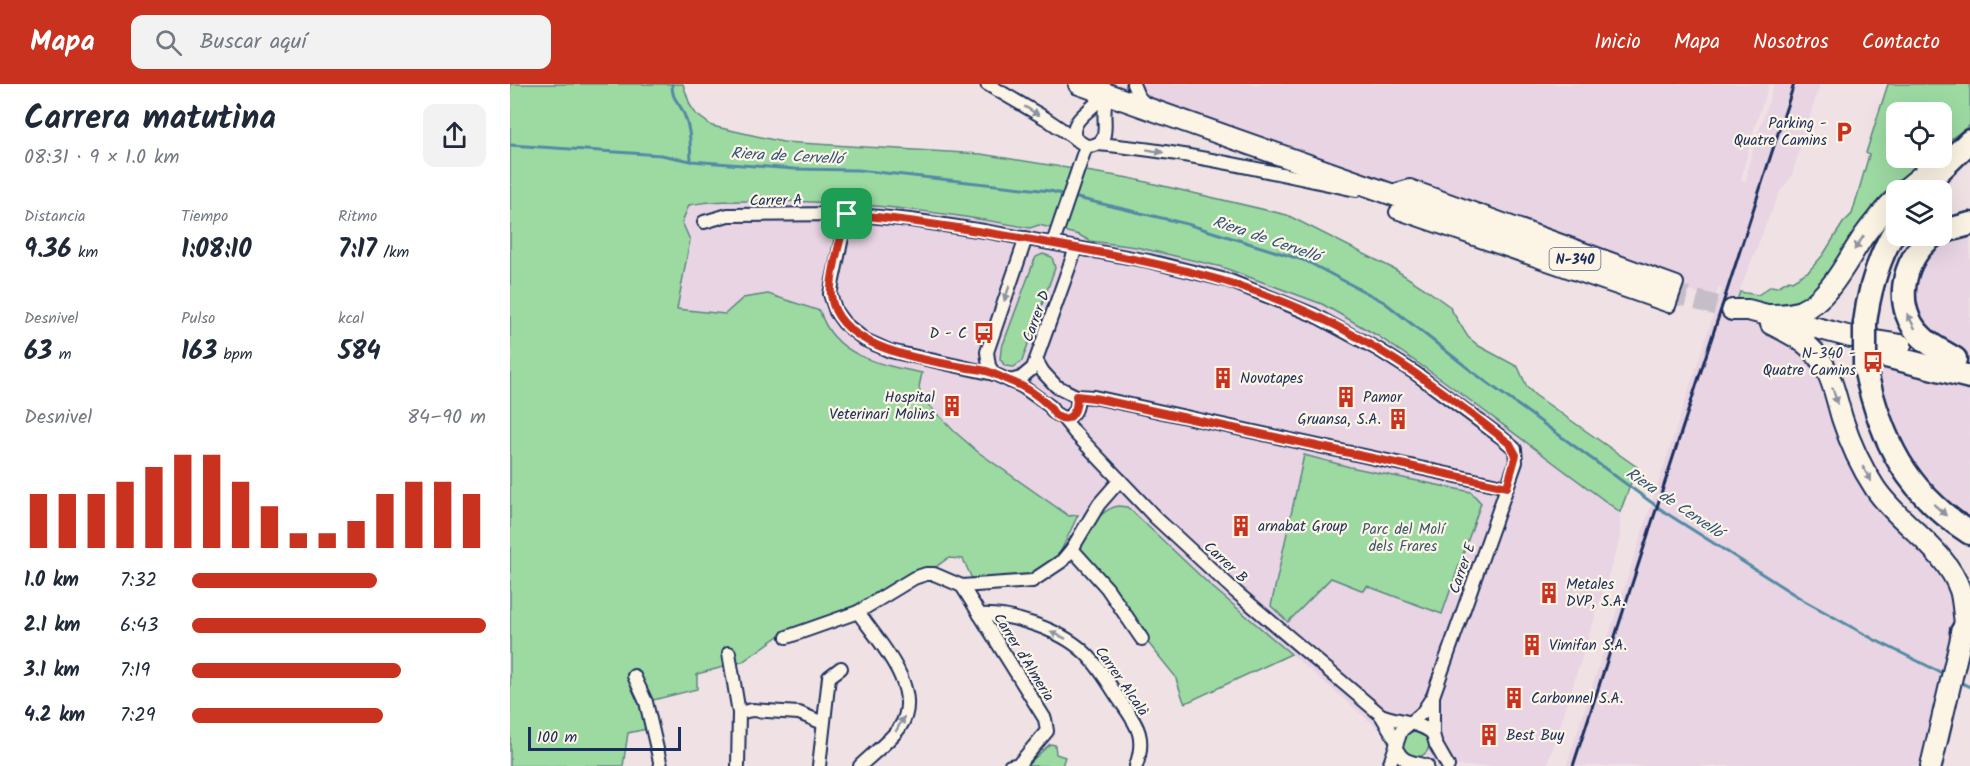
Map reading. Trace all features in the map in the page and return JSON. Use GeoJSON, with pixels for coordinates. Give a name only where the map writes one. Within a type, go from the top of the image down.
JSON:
{"type":"FeatureCollection","features":[{"type":"Feature","properties":{"kind":"highway"},"geometry":{"type":"LineString","coordinates":[[1932,180],[1968,142]]}},
{"type":"Feature","properties":{"kind":"highway"},"geometry":{"type":"LineString","coordinates":[[1952,229],[1970,224]]}},
{"type":"Feature","properties":{"kind":"highway"},"geometry":{"type":"LineString","coordinates":[[1888,246],[1870,290],[1865,323],[1872,361],[1877,418],[1895,456],[1920,490],[1935,506],[1970,533]]}},
{"type":"Feature","properties":{"kind":"highway"},"geometry":{"type":"LineString","coordinates":[[1921,246],[1907,268],[1904,301],[1909,320],[1923,338],[1962,360]]}},
{"type":"Feature","properties":{"kind":"highway"},"geometry":{"type":"LineString","coordinates":[[1901,345],[1962,360]]}},
{"type":"Feature","properties":{"kind":"highway"},"geometry":{"type":"LineString","coordinates":[[1872,361],[1970,377]]}},
{"type":"Feature","properties":{"kind":"main road","name":"N-340"},"geometry":{"type":"LineString","coordinates":[[1079,84],[1668,292]]}},
{"type":"Feature","properties":{"kind":"main road"},"geometry":{"type":"LineString","coordinates":[[1916,180],[1936,163],[1968,142]]}},
{"type":"Feature","properties":{"kind":"main road"},"geometry":{"type":"LineString","coordinates":[[1770,320],[1794,314],[1818,299],[1834,281],[1870,228],[1886,210]]}},
{"type":"Feature","properties":{"kind":"main road"},"geometry":{"type":"LineString","coordinates":[[1770,320],[1901,345]]}},
{"type":"Feature","properties":{"kind":"main road"},"geometry":{"type":"LineString","coordinates":[[1770,320],[1872,361]]}},
{"type":"Feature","properties":{"kind":"main road"},"geometry":{"type":"LineString","coordinates":[[1770,320],[1796,337],[1820,358],[1851,441],[1863,466],[1887,504],[1937,554],[1951,572],[1960,592],[1964,630]]}},
{"type":"Feature","properties":{"kind":"main road"},"geometry":{"type":"LineString","coordinates":[[1931,766],[1970,600]]}},
{"type":"Feature","properties":{"kind":"street"},"geometry":{"type":"LineString","coordinates":[[987,84],[1045,118],[1085,147],[1132,147],[1259,170],[1419,204]]}},
{"type":"Feature","properties":{"kind":"street"},"geometry":{"type":"LineString","coordinates":[[1133,84],[1138,96],[1149,108]]}},
{"type":"Feature","properties":{"kind":"street"},"geometry":{"type":"LineString","coordinates":[[1054,238],[1085,147],[1105,133],[1100,105],[1076,123],[1073,129],[1085,147]]}},
{"type":"Feature","properties":{"kind":"street"},"geometry":{"type":"LineString","coordinates":[[1388,193],[1410,186],[1677,283],[1669,306],[1396,212]]}},
{"type":"Feature","properties":{"kind":"street","name":"Carrer A"},"geometry":{"type":"LineString","coordinates":[[704,222],[728,215],[847,214],[911,220],[1026,238],[1054,238],[1076,248],[1168,265],[1230,281],[1314,315],[1352,334],[1415,373],[1515,449]]}},
{"type":"Feature","properties":{"kind":"street","name":"Carrer B"},"geometry":{"type":"LineString","coordinates":[[847,214],[831,294],[836,312],[844,323],[865,340],[890,351],[994,374],[1039,398],[1063,418],[1075,434],[1156,518],[1236,592],[1381,715],[1410,725]]}},
{"type":"Feature","properties":{"kind":"street"},"geometry":{"type":"LineString","coordinates":[[994,374],[989,366],[987,352],[1026,238]]}},
{"type":"Feature","properties":{"kind":"street","name":"Carrer D"},"geometry":{"type":"LineString","coordinates":[[1010,381],[1025,376],[1036,360],[1076,248]]}},
{"type":"Feature","properties":{"kind":"street"},"geometry":{"type":"LineString","coordinates":[[1036,360],[1049,379],[1062,390],[1076,396],[1507,487]]}},
{"type":"Feature","properties":{"kind":"street"},"geometry":{"type":"LineString","coordinates":[[1051,407],[1053,396],[1062,390]]}},
{"type":"Feature","properties":{"kind":"street"},"geometry":{"type":"LineString","coordinates":[[1063,418],[1073,415],[1076,410],[1078,403],[1076,396]]}},
{"type":"Feature","properties":{"kind":"street","name":"Carrer E"},"geometry":{"type":"LineString","coordinates":[[1410,725],[1433,696],[1516,462],[1515,449]]}},
{"type":"Feature","properties":{"kind":"street"},"geometry":{"type":"LineString","coordinates":[[787,637],[858,612],[915,578],[926,574],[934,574],[962,586],[1032,580],[1062,561],[1072,549],[1099,504],[1120,480]]}},
{"type":"Feature","properties":{"kind":"street"},"geometry":{"type":"LineString","coordinates":[[1072,549],[1107,588],[1142,639]]}},
{"type":"Feature","properties":{"kind":"street","name":"Carrer d'Almeria"},"geometry":{"type":"LineString","coordinates":[[962,586],[1045,720],[1047,731],[1016,765]]}},
{"type":"Feature","properties":{"kind":"street"},"geometry":{"type":"LineString","coordinates":[[858,612],[900,672],[906,688],[907,708],[900,727],[860,766]]}},
{"type":"Feature","properties":{"kind":"street","name":"Carrer Alcalà"},"geometry":{"type":"LineString","coordinates":[[980,615],[993,614],[1023,621],[1073,643],[1084,652],[1119,699],[1141,735],[1141,753],[1136,766]]}},
{"type":"Feature","properties":{"kind":"street"},"geometry":{"type":"LineString","coordinates":[[729,654],[739,713],[738,766]]}},
{"type":"Feature","properties":{"kind":"street"},"geometry":{"type":"LineString","coordinates":[[819,766],[830,677],[841,668]]}},
{"type":"Feature","properties":{"kind":"street"},"geometry":{"type":"LineString","coordinates":[[634,676],[646,702],[661,766]]}},
{"type":"Feature","properties":{"kind":"street","name":"Carrer E"},"geometry":{"type":"LineString","coordinates":[[1433,696],[1435,739]]}},
{"type":"Feature","properties":{"kind":"street"},"geometry":{"type":"LineString","coordinates":[[739,713],[752,710],[799,713],[823,723]]}},
{"type":"Feature","properties":{"kind":"street","name":"Carrer B"},"geometry":{"type":"LineString","coordinates":[[1381,715],[1397,745]]}},
{"type":"Feature","properties":{"kind":"street"},"geometry":{"type":"LineString","coordinates":[[1389,766],[1401,731],[1410,725],[1423,726],[1435,739],[1448,766]]}},
{"type":"Feature","properties":{"kind":"street"},"geometry":{"type":"LineString","coordinates":[[1397,745],[1402,758],[1418,765],[1431,757],[1435,739]]}},
{"type":"Feature","properties":{"kind":"shaded area"},"geometry":{"type":"Polygon","coordinates":[[[1104,84],[1769,84],[1741,179],[1746,182],[1749,162],[1774,84],[1820,84],[1791,178],[1781,190],[1732,310],[1771,324],[1805,343],[1851,441],[1961,592],[1938,724],[1918,766],[1566,766],[1722,288],[1719,287],[1715,297],[1668,286],[1104,84]]]}},
{"type":"Feature","properties":{"kind":"shaded area"},"geometry":{"type":"Polygon","coordinates":[[[745,201],[819,201],[962,215],[1030,228],[1039,225],[1079,235],[1090,241],[1136,247],[1222,267],[1322,304],[1378,336],[1444,381],[1620,512],[1620,539],[1547,766],[1448,766],[1387,736],[1211,586],[1127,507],[1111,507],[1102,514],[1069,516],[978,452],[922,398],[919,387],[888,367],[869,361],[850,350],[830,333],[823,322],[676,309],[690,240],[682,222],[689,205],[745,201]]]}},
{"type":"Feature","properties":{"kind":"shaded area"},"geometry":{"type":"Polygon","coordinates":[[[1970,224],[1970,533],[1920,490],[1865,368],[1901,345],[1952,358],[1915,329],[1912,259],[1934,246],[1952,246],[1952,235],[1970,224]]]}},
{"type":"Feature","properties":{"kind":"green space"},"geometry":{"type":"Polygon","coordinates":[[[510,84],[683,84],[690,105],[696,114],[712,126],[783,142],[981,154],[1129,178],[1287,215],[1394,269],[1427,290],[1449,306],[1468,337],[1479,346],[1518,367],[1527,387],[1535,395],[1637,467],[1620,512],[1444,381],[1378,336],[1322,304],[1222,267],[1136,247],[1090,241],[1079,235],[1039,225],[1030,228],[901,208],[804,202],[730,201],[689,205],[682,222],[690,240],[677,309],[725,314],[743,298],[768,294],[820,311],[826,326],[836,339],[860,356],[875,362],[922,373],[919,387],[922,398],[954,431],[978,452],[1069,516],[1078,515],[1058,557],[1031,575],[973,581],[963,559],[948,558],[933,569],[859,608],[782,634],[742,662],[697,674],[697,689],[641,703],[647,729],[628,733],[623,766],[510,766],[510,84]]]}},
{"type":"Feature","properties":{"kind":"green space"},"geometry":{"type":"Polygon","coordinates":[[[1888,84],[1970,84],[1970,125],[1952,138],[1952,102],[1886,102],[1886,168],[1916,168],[1902,180],[1886,180],[1886,194],[1865,217],[1816,289],[1806,298],[1789,306],[1774,307],[1737,300],[1740,292],[1758,295],[1771,286],[1777,287],[1809,271],[1852,214],[1869,155],[1866,153],[1888,84]]]}},
{"type":"Feature","properties":{"kind":"green space"},"geometry":{"type":"Polygon","coordinates":[[[1043,254],[1052,257],[1055,268],[1022,361],[1014,367],[1005,366],[1000,359],[1001,350],[1034,261],[1036,257],[1043,254]]]}},
{"type":"Feature","properties":{"kind":"green space","name":"Parc del Molí dels Frares"},"geometry":{"type":"Polygon","coordinates":[[[1304,455],[1471,492],[1481,503],[1442,614],[1367,586],[1364,591],[1331,578],[1288,622],[1271,606],[1304,455]]]}},
{"type":"Feature","properties":{"kind":"green space"},"geometry":{"type":"Polygon","coordinates":[[[1118,506],[1127,507],[1211,586],[1291,654],[1184,702],[1175,676],[1080,551],[1084,537],[1093,523],[1105,512],[1118,506]]]}},
{"type":"Feature","properties":{"kind":"green space"},"geometry":{"type":"Polygon","coordinates":[[[1416,731],[1425,735],[1429,744],[1425,753],[1416,757],[1407,753],[1403,744],[1407,735],[1416,731]]]}},
{"type":"Feature","properties":{"kind":"green space"},"geometry":{"type":"Polygon","coordinates":[[[1050,744],[1055,745],[1056,754],[1065,757],[1062,766],[1026,766],[1050,744]]]}},
{"type":"Feature","properties":{"kind":"waterway"},"geometry":{"type":"LineString","coordinates":[[672,84],[674,98],[682,109],[688,126],[691,161]]}},
{"type":"Feature","properties":{"kind":"waterway","name":"Riera de Cervelló"},"geometry":{"type":"LineString","coordinates":[[510,145],[661,155],[691,161],[794,169],[858,170],[1050,191],[1066,195]]}},
{"type":"Feature","properties":{"kind":"waterway","name":"Riera de Cervelló"},"geometry":{"type":"LineString","coordinates":[[1073,197],[1187,224],[1306,261],[1384,302],[1474,373],[1666,513],[1803,600],[1875,640],[1944,674]]}},
{"type":"Feature","properties":{"kind":"waterway","name":"Riera de Cervelló"},"geometry":{"type":"LineString","coordinates":[[1958,681],[1970,687]]}},
{"type":"Feature","properties":{"kind":"tunnel"},"geometry":{"type":"LineString","coordinates":[[1668,292],[1732,310]]}},
{"type":"Feature","properties":{"kind":"railway"},"geometry":{"type":"LineString","coordinates":[[1573,766],[1794,84]]}},
{"type":"Feature","properties":{"kind":"place","name":"Parking - Quatre Camins"},"geometry":{"type":"Point","coordinates":[1844,132]}},
{"type":"Feature","properties":{"kind":"place","name":"D - C"},"geometry":{"type":"Point","coordinates":[984,333]}},
{"type":"Feature","properties":{"kind":"place","name":"N-340 - Quatre Camins"},"geometry":{"type":"Point","coordinates":[1873,362]}},
{"type":"Feature","properties":{"kind":"place","name":"Novotapes"},"geometry":{"type":"Point","coordinates":[1223,378]}},
{"type":"Feature","properties":{"kind":"place","name":"Pamor"},"geometry":{"type":"Point","coordinates":[1346,397]}},
{"type":"Feature","properties":{"kind":"place","name":"Hospital Veterinari Molins"},"geometry":{"type":"Point","coordinates":[952,406]}},
{"type":"Feature","properties":{"kind":"place","name":"Gruansa, S.A."},"geometry":{"type":"Point","coordinates":[1398,419]}},
{"type":"Feature","properties":{"kind":"place","name":"arnabat Group"},"geometry":{"type":"Point","coordinates":[1241,526]}},
{"type":"Feature","properties":{"kind":"place","name":"Metales DVP, S.A."},"geometry":{"type":"Point","coordinates":[1549,593]}},
{"type":"Feature","properties":{"kind":"place","name":"Vimifan S.A."},"geometry":{"type":"Point","coordinates":[1532,645]}},
{"type":"Feature","properties":{"kind":"place","name":"Carbonnel S.A."},"geometry":{"type":"Point","coordinates":[1514,698]}},
{"type":"Feature","properties":{"kind":"place","name":"Best Buy"},"geometry":{"type":"Point","coordinates":[1489,735]}},
{"type":"Feature","properties":{"kind":"route"},"geometry":{"type":"LineString","coordinates":[[847,214],[911,220],[984,231],[1149,261],[1230,281],[1286,302],[1379,350],[1415,373],[1510,444],[1515,449],[1516,462],[1507,487],[1094,398],[1076,396],[1078,403],[1073,415],[1068,418],[1058,417],[1051,407],[1023,387],[994,374],[890,351],[877,346],[865,340],[844,323],[833,303],[831,286],[847,214]]}}]}
